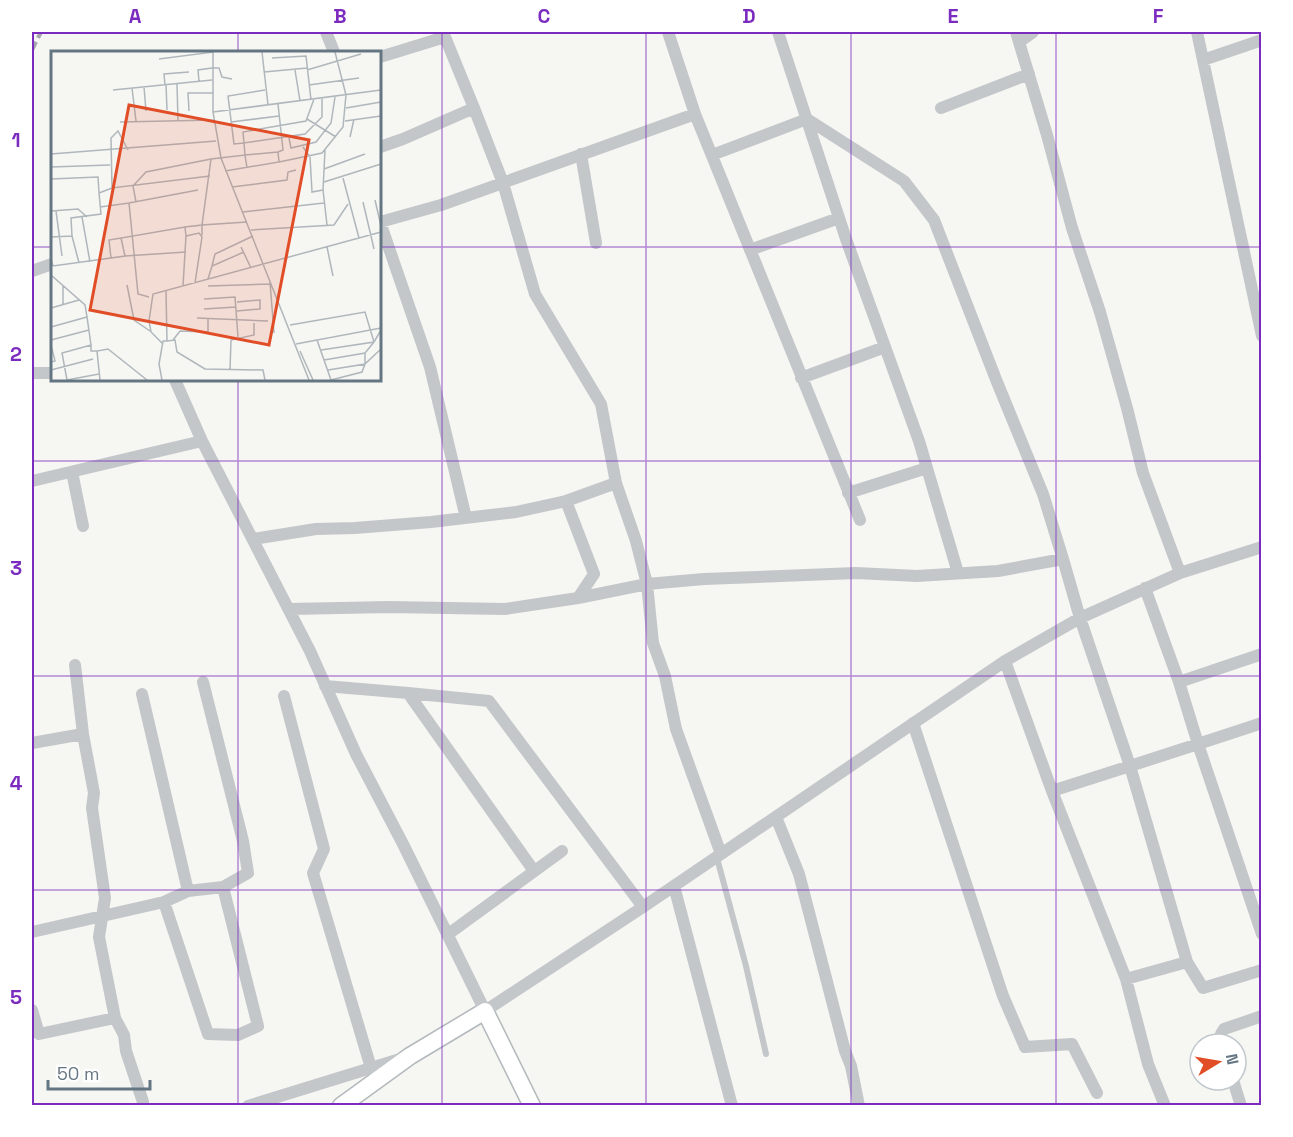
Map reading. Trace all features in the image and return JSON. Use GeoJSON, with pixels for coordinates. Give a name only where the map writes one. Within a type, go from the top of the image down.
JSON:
{"type":"FeatureCollection","features":[{"type":"Feature","properties":{"kind":"street"},"geometry":{"type":"LineString","coordinates":[[326,32],[334,51]]}},
{"type":"Feature","properties":{"kind":"street"},"geometry":{"type":"LineString","coordinates":[[669,32],[695,114],[860,520]]}},
{"type":"Feature","properties":{"kind":"street"},"geometry":{"type":"LineString","coordinates":[[778,32],[839,218],[920,441],[958,573]]}},
{"type":"Feature","properties":{"kind":"street"},"geometry":{"type":"LineString","coordinates":[[1033,32],[1018,37],[1072,228],[1106,333],[1143,473],[1180,573]]}},
{"type":"Feature","properties":{"kind":"street"},"geometry":{"type":"LineString","coordinates":[[1197,32],[1262,336]]}},
{"type":"Feature","properties":{"kind":"street"},"geometry":{"type":"LineString","coordinates":[[381,57],[445,37],[503,183],[534,294],[601,404],[616,483],[636,541],[647,584],[653,643],[665,676],[676,729],[719,856]]}},
{"type":"Feature","properties":{"kind":"street"},"geometry":{"type":"LineString","coordinates":[[1203,60],[1262,40]]}},
{"type":"Feature","properties":{"kind":"street"},"geometry":{"type":"LineString","coordinates":[[941,108],[1029,74]]}},
{"type":"Feature","properties":{"kind":"street"},"geometry":{"type":"LineString","coordinates":[[381,147],[474,108]]}},
{"type":"Feature","properties":{"kind":"street"},"geometry":{"type":"LineString","coordinates":[[381,222],[441,205],[695,114]]}},
{"type":"Feature","properties":{"kind":"street"},"geometry":{"type":"LineString","coordinates":[[712,155],[807,119]]}},
{"type":"Feature","properties":{"kind":"street"},"geometry":{"type":"LineString","coordinates":[[807,119],[904,181],[934,220],[1043,494],[1080,618],[1130,766],[1187,962],[1203,988],[1262,970]]}},
{"type":"Feature","properties":{"kind":"street"},"geometry":{"type":"LineString","coordinates":[[581,154],[596,243]]}},
{"type":"Feature","properties":{"kind":"street"},"geometry":{"type":"LineString","coordinates":[[750,250],[839,218]]}},
{"type":"Feature","properties":{"kind":"street"},"geometry":{"type":"LineString","coordinates":[[381,225],[430,367],[466,518]]}},
{"type":"Feature","properties":{"kind":"street"},"geometry":{"type":"LineString","coordinates":[[32,271],[51,264]]}},
{"type":"Feature","properties":{"kind":"street"},"geometry":{"type":"LineString","coordinates":[[801,378],[885,347]]}},
{"type":"Feature","properties":{"kind":"street"},"geometry":{"type":"LineString","coordinates":[[32,373],[51,372]]}},
{"type":"Feature","properties":{"kind":"street"},"geometry":{"type":"LineString","coordinates":[[175,381],[202,441],[310,651],[356,754],[532,1106]]}},
{"type":"Feature","properties":{"kind":"street"},"geometry":{"type":"LineString","coordinates":[[32,481],[202,441]]}},
{"type":"Feature","properties":{"kind":"street"},"geometry":{"type":"LineString","coordinates":[[848,493],[927,468]]}},
{"type":"Feature","properties":{"kind":"street"},"geometry":{"type":"LineString","coordinates":[[72,472],[83,526]]}},
{"type":"Feature","properties":{"kind":"street"},"geometry":{"type":"LineString","coordinates":[[253,539],[316,529],[366,528],[516,512],[566,501],[616,483]]}},
{"type":"Feature","properties":{"kind":"street"},"geometry":{"type":"LineString","coordinates":[[566,501],[594,574],[578,598]]}},
{"type":"Feature","properties":{"kind":"street"},"geometry":{"type":"LineString","coordinates":[[341,1106],[410,1056],[485,1011],[644,907],[1005,661],[1080,618],[1180,573],[1262,548]]}},
{"type":"Feature","properties":{"kind":"street"},"geometry":{"type":"LineString","coordinates":[[289,609],[390,607],[505,609],[578,598],[647,584],[704,579],[856,573],[918,576],[998,571],[1063,558]]}},
{"type":"Feature","properties":{"kind":"street"},"geometry":{"type":"LineString","coordinates":[[1146,588],[1262,934]]}},
{"type":"Feature","properties":{"kind":"street"},"geometry":{"type":"LineString","coordinates":[[1179,682],[1262,654]]}},
{"type":"Feature","properties":{"kind":"street"},"geometry":{"type":"LineString","coordinates":[[1005,661],[1052,791],[1126,979],[1148,1064],[1165,1106]]}},
{"type":"Feature","properties":{"kind":"street"},"geometry":{"type":"LineString","coordinates":[[75,665],[83,734],[94,793],[92,808],[105,898],[99,937],[115,1018],[124,1035],[126,1051],[143,1102]]}},
{"type":"Feature","properties":{"kind":"street"},"geometry":{"type":"LineString","coordinates":[[32,932],[164,902],[188,891],[223,887],[248,873],[243,841],[203,682]]}},
{"type":"Feature","properties":{"kind":"street"},"geometry":{"type":"LineString","coordinates":[[325,686],[489,701],[644,907]]}},
{"type":"Feature","properties":{"kind":"street"},"geometry":{"type":"LineString","coordinates":[[408,693],[534,872]]}},
{"type":"Feature","properties":{"kind":"street"},"geometry":{"type":"LineString","coordinates":[[142,694],[188,891]]}},
{"type":"Feature","properties":{"kind":"street"},"geometry":{"type":"LineString","coordinates":[[284,696],[324,849],[313,873],[371,1068]]}},
{"type":"Feature","properties":{"kind":"street"},"geometry":{"type":"LineString","coordinates":[[913,723],[1003,996],[1025,1047],[1072,1044],[1097,1093]]}},
{"type":"Feature","properties":{"kind":"street"},"geometry":{"type":"LineString","coordinates":[[1052,791],[1262,723]]}},
{"type":"Feature","properties":{"kind":"street"},"geometry":{"type":"LineString","coordinates":[[32,743],[83,734]]}},
{"type":"Feature","properties":{"kind":"street"},"geometry":{"type":"LineString","coordinates":[[776,817],[799,874],[860,1106]]}},
{"type":"Feature","properties":{"kind":"street"},"geometry":{"type":"LineString","coordinates":[[447,935],[562,851]]}},
{"type":"Feature","properties":{"kind":"street"},"geometry":{"type":"LineString","coordinates":[[674,886],[732,1106]]}},
{"type":"Feature","properties":{"kind":"street"},"geometry":{"type":"LineString","coordinates":[[164,902],[208,1034],[238,1035],[258,1026],[223,887]]}},
{"type":"Feature","properties":{"kind":"street"},"geometry":{"type":"LineString","coordinates":[[1126,979],[1187,962]]}},
{"type":"Feature","properties":{"kind":"street"},"geometry":{"type":"LineString","coordinates":[[32,1010],[39,1034],[115,1018]]}},
{"type":"Feature","properties":{"kind":"street"},"geometry":{"type":"LineString","coordinates":[[1222,1032],[1224,1029],[1262,1016]]}},
{"type":"Feature","properties":{"kind":"street"},"geometry":{"type":"LineString","coordinates":[[248,1106],[410,1056]]}},
{"type":"Feature","properties":{"kind":"lane"},"geometry":{"type":"LineString","coordinates":[[719,856],[766,1054]]}},
{"type":"Feature","properties":{"kind":"railway"},"geometry":{"type":"LineString","coordinates":[[32,50],[41,32]]}}]}
